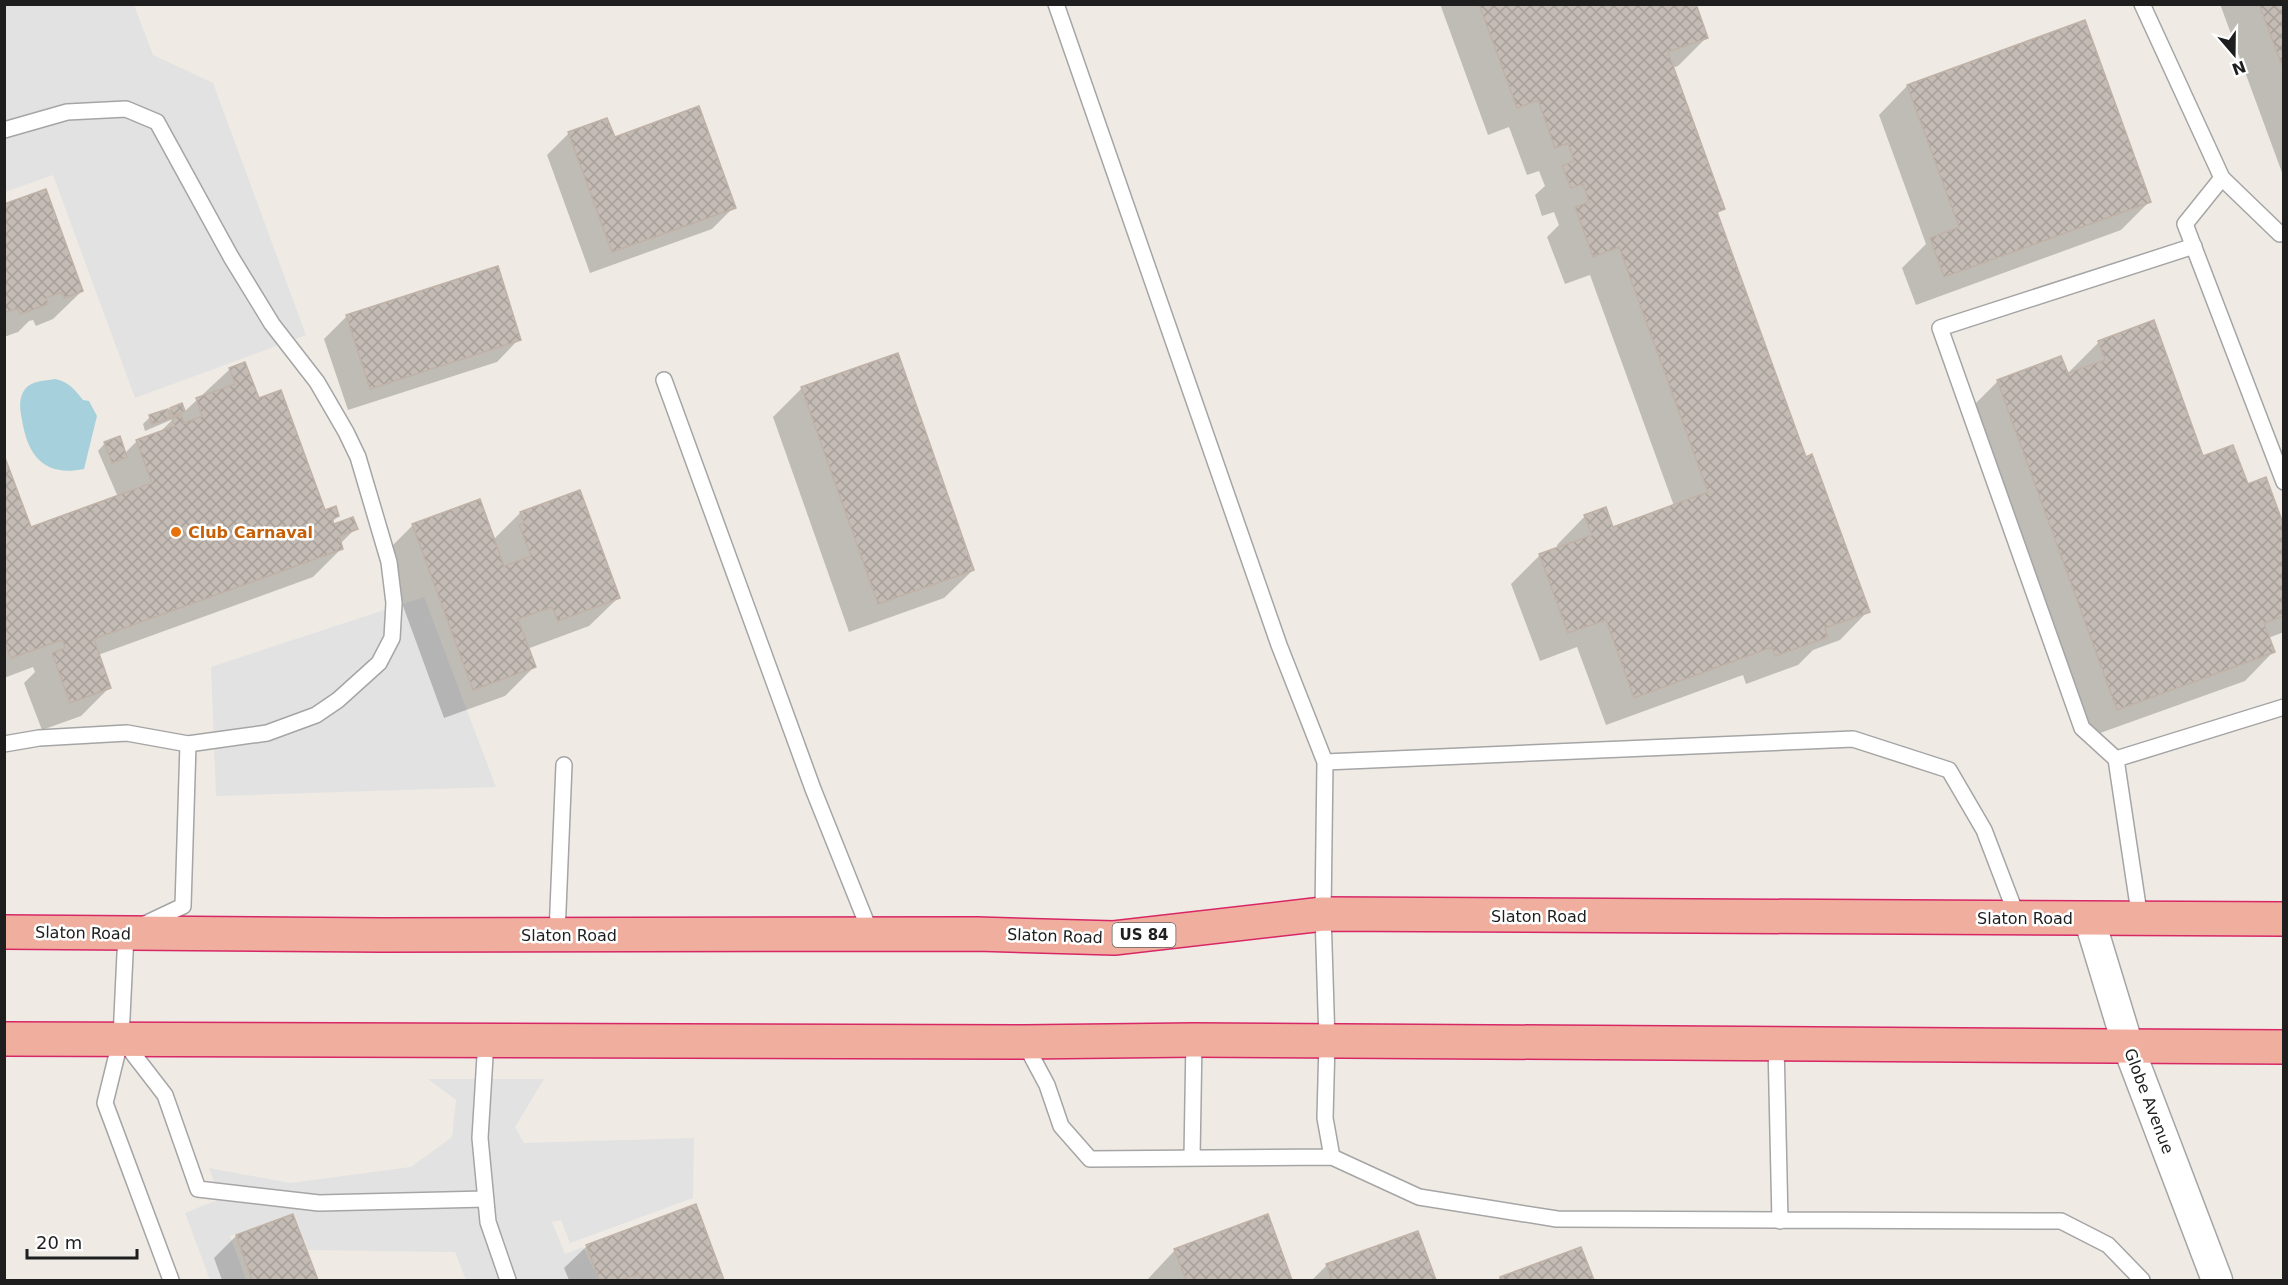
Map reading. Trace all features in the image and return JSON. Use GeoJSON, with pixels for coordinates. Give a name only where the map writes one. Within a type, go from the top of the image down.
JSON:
{"type":"FeatureCollection","features":[{"type":"Feature","properties":{"kind":"highway","name":"Slaton Road"},"geometry":{"type":"LineString","coordinates":[[4,932],[977,934],[1114,939],[1323,914],[2283,919]]}},
{"type":"Feature","properties":{"kind":"highway"},"geometry":{"type":"LineString","coordinates":[[4,1039],[1024,1042],[1194,1040],[2283,1047]]}},
{"type":"Feature","properties":{"kind":"street","name":"Globe Avenue"},"geometry":{"type":"LineString","coordinates":[[2089,918],[2128,1046],[2217,1281]]}},
{"type":"Feature","properties":{"kind":"lane"},"geometry":{"type":"LineString","coordinates":[[1056,4],[1279,645],[1325,762],[1323,914],[1327,1042],[1325,1118],[1332,1157]]}},
{"type":"Feature","properties":{"kind":"lane"},"geometry":{"type":"LineString","coordinates":[[2142,4],[2222,178],[2282,237]]}},
{"type":"Feature","properties":{"kind":"lane"},"geometry":{"type":"LineString","coordinates":[[4,130],[67,112],[79,111],[126,109],[157,122],[231,257],[272,324],[329,402],[358,457],[389,562],[394,603],[392,639],[380,663],[338,700],[316,715],[267,733],[188,744],[127,733],[39,738],[4,744]]}},
{"type":"Feature","properties":{"kind":"lane"},"geometry":{"type":"LineString","coordinates":[[2222,178],[2185,224],[2283,482]]}},
{"type":"Feature","properties":{"kind":"lane"},"geometry":{"type":"LineString","coordinates":[[2139,919],[2116,759],[2082,728],[1940,328],[2194,246]]}},
{"type":"Feature","properties":{"kind":"lane"},"geometry":{"type":"LineString","coordinates":[[664,380],[813,789],[871,934]]}},
{"type":"Feature","properties":{"kind":"lane"},"geometry":{"type":"LineString","coordinates":[[2116,759],[2283,707]]}},
{"type":"Feature","properties":{"kind":"lane"},"geometry":{"type":"LineString","coordinates":[[1325,762],[1853,739],[1949,770],[1984,830],[2018,918]]}},
{"type":"Feature","properties":{"kind":"lane"},"geometry":{"type":"LineString","coordinates":[[171,1281],[105,1103],[121,1038],[126,933],[183,906],[188,744]]}},
{"type":"Feature","properties":{"kind":"lane"},"geometry":{"type":"LineString","coordinates":[[557,934],[564,765]]}},
{"type":"Feature","properties":{"kind":"lane"},"geometry":{"type":"LineString","coordinates":[[121,1038],[165,1095],[198,1189],[319,1203],[486,1198]]}},
{"type":"Feature","properties":{"kind":"lane"},"geometry":{"type":"LineString","coordinates":[[486,1040],[480,1138],[488,1222],[508,1281]]}},
{"type":"Feature","properties":{"kind":"lane"},"geometry":{"type":"LineString","coordinates":[[1192,1157],[1194,1040]]}},
{"type":"Feature","properties":{"kind":"lane"},"geometry":{"type":"LineString","coordinates":[[1024,1042],[1047,1085],[1061,1126],[1090,1159],[1332,1157],[1419,1197],[1557,1219],[2061,1221],[2108,1245],[2142,1281]]}},
{"type":"Feature","properties":{"kind":"lane"},"geometry":{"type":"LineString","coordinates":[[1776,1044],[1780,1221]]}},
{"type":"Feature","properties":{"kind":"shaded area"},"geometry":{"type":"Polygon","coordinates":[[[5,5],[134,5],[153,55],[213,83],[306,335],[135,398],[53,175],[5,192],[5,5]]]}},
{"type":"Feature","properties":{"kind":"shaded area"},"geometry":{"type":"Polygon","coordinates":[[[424,597],[496,787],[216,796],[211,667],[424,597]]]}},
{"type":"Feature","properties":{"kind":"shaded area"},"geometry":{"type":"Polygon","coordinates":[[[428,1079],[544,1079],[515,1127],[524,1143],[694,1138],[693,1198],[570,1243],[561,1220],[552,1222],[565,1254],[583,1247],[599,1280],[466,1280],[455,1252],[308,1250],[294,1213],[230,1236],[246,1280],[210,1280],[185,1213],[220,1199],[209,1168],[290,1183],[411,1167],[452,1137],[456,1100],[428,1079]]]}},
{"type":"Feature","properties":{"kind":"water"},"geometry":{"type":"Polygon","coordinates":[[[55,379],[68,384],[83,400],[89,401],[97,416],[84,469],[70,471],[49,467],[34,454],[25,433],[20,400],[25,389],[39,381],[55,379]]]}},
{"type":"Feature","properties":{"kind":"building"},"geometry":{"type":"Polygon","coordinates":[[[1479,4],[1696,4],[1708,38],[1668,52],[1725,209],[1717,212],[1806,457],[1812,454],[1870,612],[1825,628],[1828,637],[1775,656],[1772,647],[1634,698],[1606,620],[1568,633],[1539,554],[1592,535],[1584,515],[1606,507],[1613,527],[1708,492],[1619,247],[1593,257],[1575,207],[1589,202],[1583,184],[1571,188],[1562,166],[1574,161],[1568,143],[1555,148],[1538,100],[1517,108],[1479,4]]]}},
{"type":"Feature","properties":{"kind":"building"},"geometry":{"type":"Polygon","coordinates":[[[2259,4],[2284,4],[2284,71],[2259,4]]]}},
{"type":"Feature","properties":{"kind":"building"},"geometry":{"type":"Polygon","coordinates":[[[2085,20],[2151,202],[1944,277],[1930,238],[1959,227],[1907,85],[2085,20]]]}},
{"type":"Feature","properties":{"kind":"building"},"geometry":{"type":"Polygon","coordinates":[[[699,106],[736,208],[612,252],[568,132],[607,118],[615,137],[699,106]]]}},
{"type":"Feature","properties":{"kind":"building"},"geometry":{"type":"Polygon","coordinates":[[[46,189],[83,291],[64,298],[62,292],[46,298],[48,304],[20,314],[18,308],[4,313],[4,204],[46,189]]]}},
{"type":"Feature","properties":{"kind":"building"},"geometry":{"type":"Polygon","coordinates":[[[498,266],[521,340],[370,389],[346,315],[498,266]]]}},
{"type":"Feature","properties":{"kind":"building"},"geometry":{"type":"Polygon","coordinates":[[[2154,320],[2203,456],[2233,445],[2248,484],[2266,477],[2284,526],[2284,616],[2264,623],[2275,652],[2117,710],[1997,380],[2061,356],[2068,373],[2105,360],[2098,341],[2154,320]]]}},
{"type":"Feature","properties":{"kind":"building"},"geometry":{"type":"Polygon","coordinates":[[[898,353],[974,570],[878,604],[801,387],[898,353]]]}},
{"type":"Feature","properties":{"kind":"building","name":"Club Carnaval"},"geometry":{"type":"Polygon","coordinates":[[[245,362],[259,398],[281,390],[325,510],[336,506],[339,516],[332,519],[334,524],[353,517],[358,529],[339,536],[343,549],[94,639],[111,688],[70,703],[52,653],[65,648],[62,640],[11,658],[4,642],[4,455],[31,527],[152,483],[136,440],[175,426],[172,418],[181,415],[184,423],[202,416],[196,398],[235,384],[229,368],[245,362]]]}},
{"type":"Feature","properties":{"kind":"building"},"geometry":{"type":"Polygon","coordinates":[[[182,403],[185,411],[173,416],[170,408],[182,403]]]}},
{"type":"Feature","properties":{"kind":"building"},"geometry":{"type":"Polygon","coordinates":[[[168,409],[171,418],[152,424],[149,415],[168,409]]]}},
{"type":"Feature","properties":{"kind":"building"},"geometry":{"type":"Polygon","coordinates":[[[120,436],[127,457],[112,463],[104,442],[120,436]]]}},
{"type":"Feature","properties":{"kind":"building"},"geometry":{"type":"Polygon","coordinates":[[[580,490],[620,598],[558,621],[552,607],[518,619],[536,667],[473,690],[412,524],[480,499],[504,566],[531,556],[519,525],[524,523],[520,512],[580,490]]]}},
{"type":"Feature","properties":{"kind":"building"},"geometry":{"type":"Polygon","coordinates":[[[696,1204],[724,1280],[641,1280],[639,1274],[622,1280],[599,1280],[586,1245],[696,1204]]]}},
{"type":"Feature","properties":{"kind":"building"},"geometry":{"type":"Polygon","coordinates":[[[293,1214],[318,1280],[252,1280],[236,1235],[293,1214]]]}},
{"type":"Feature","properties":{"kind":"building"},"geometry":{"type":"Polygon","coordinates":[[[1268,1214],[1292,1280],[1186,1280],[1174,1249],[1268,1214]]]}},
{"type":"Feature","properties":{"kind":"building"},"geometry":{"type":"Polygon","coordinates":[[[1418,1231],[1436,1280],[1332,1280],[1326,1264],[1418,1231]]]}},
{"type":"Feature","properties":{"kind":"building"},"geometry":{"type":"Polygon","coordinates":[[[1581,1247],[1594,1280],[1501,1280],[1500,1277],[1581,1247]]]}},
{"type":"Feature","properties":{"kind":"place","name":"Club Carnaval"},"geometry":{"type":"Point","coordinates":[176,532]}}]}
